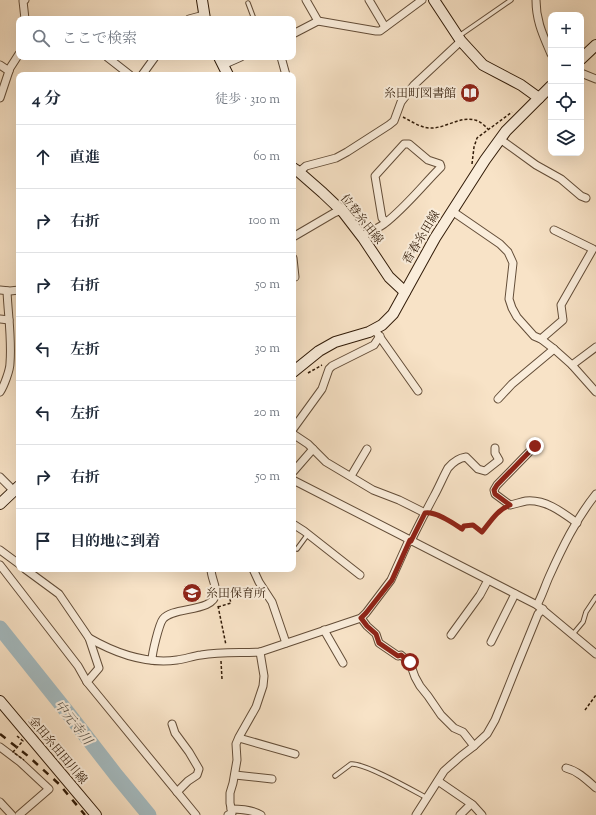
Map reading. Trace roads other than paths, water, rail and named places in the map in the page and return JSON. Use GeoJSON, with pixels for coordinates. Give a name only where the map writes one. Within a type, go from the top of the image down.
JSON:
{"type":"FeatureCollection","features":[{"type":"Feature","properties":{"kind":"main road"},"geometry":{"type":"LineString","coordinates":[[202,0],[204,16]]}},
{"type":"Feature","properties":{"kind":"main road"},"geometry":{"type":"LineString","coordinates":[[434,0],[460,38],[483,65],[521,85],[539,98]]}},
{"type":"Feature","properties":{"kind":"main road"},"geometry":{"type":"LineString","coordinates":[[584,55],[596,45]]}},
{"type":"Feature","properties":{"kind":"main road"},"geometry":{"type":"LineString","coordinates":[[221,61],[226,72]]}},
{"type":"Feature","properties":{"kind":"main road","name":"香春糸田線"},"geometry":{"type":"LineString","coordinates":[[296,369],[319,350],[335,342],[369,332],[377,333],[382,325],[393,314],[452,211],[500,138],[548,89]]}},
{"type":"Feature","properties":{"kind":"main road","name":"位登糸田線"},"geometry":{"type":"LineString","coordinates":[[296,170],[341,210],[362,236],[389,277],[405,292]]}},
{"type":"Feature","properties":{"kind":"main road"},"geometry":{"type":"LineString","coordinates":[[0,504],[16,489]]}},
{"type":"Feature","properties":{"kind":"main road","name":"金田糸田田川線"},"geometry":{"type":"LineString","coordinates":[[0,701],[96,815]]}},
{"type":"Feature","properties":{"kind":"street"},"geometry":{"type":"LineString","coordinates":[[25,0],[23,1],[25,16]]}},
{"type":"Feature","properties":{"kind":"street"},"geometry":{"type":"LineString","coordinates":[[306,0],[318,21]]}},
{"type":"Feature","properties":{"kind":"street"},"geometry":{"type":"LineString","coordinates":[[369,0],[385,27]]}},
{"type":"Feature","properties":{"kind":"street"},"geometry":{"type":"LineString","coordinates":[[296,32],[318,21],[376,32],[380,31],[422,0]]}},
{"type":"Feature","properties":{"kind":"street"},"geometry":{"type":"LineString","coordinates":[[536,0],[536,11],[539,24],[549,48]]}},
{"type":"Feature","properties":{"kind":"street"},"geometry":{"type":"LineString","coordinates":[[296,170],[336,158],[394,121],[401,102],[414,85],[460,38]]}},
{"type":"Feature","properties":{"kind":"street"},"geometry":{"type":"LineString","coordinates":[[0,98],[9,71],[16,59]]}},
{"type":"Feature","properties":{"kind":"street"},"geometry":{"type":"LineString","coordinates":[[111,60],[126,72]]}},
{"type":"Feature","properties":{"kind":"street"},"geometry":{"type":"LineString","coordinates":[[144,72],[153,60]]}},
{"type":"Feature","properties":{"kind":"street"},"geometry":{"type":"LineString","coordinates":[[282,60],[285,72]]}},
{"type":"Feature","properties":{"kind":"street"},"geometry":{"type":"LineString","coordinates":[[0,65],[9,71]]}},
{"type":"Feature","properties":{"kind":"street"},"geometry":{"type":"LineString","coordinates":[[584,74],[596,79]]}},
{"type":"Feature","properties":{"kind":"street"},"geometry":{"type":"LineString","coordinates":[[500,138],[536,165],[561,179],[581,196],[586,198]]}},
{"type":"Feature","properties":{"kind":"street"},"geometry":{"type":"LineString","coordinates":[[362,236],[386,222],[399,212],[441,167],[440,164],[428,160],[409,144],[404,144],[375,176],[382,218],[386,222]]}},
{"type":"Feature","properties":{"kind":"street"},"geometry":{"type":"LineString","coordinates":[[296,235],[334,212],[341,210]]}},
{"type":"Feature","properties":{"kind":"street"},"geometry":{"type":"LineString","coordinates":[[452,211],[500,244],[508,252],[513,263],[509,299],[517,317],[534,336],[541,339],[554,349],[572,366],[596,392]]}},
{"type":"Feature","properties":{"kind":"street"},"geometry":{"type":"LineString","coordinates":[[541,339],[563,320],[561,305],[593,249],[554,230]]}},
{"type":"Feature","properties":{"kind":"street"},"geometry":{"type":"LineString","coordinates":[[0,392],[4,386],[10,364],[9,320],[3,290],[16,290]]}},
{"type":"Feature","properties":{"kind":"street"},"geometry":{"type":"LineString","coordinates":[[0,319],[9,320]]}},
{"type":"Feature","properties":{"kind":"street"},"geometry":{"type":"LineString","coordinates":[[377,333],[418,391]]}},
{"type":"Feature","properties":{"kind":"street"},"geometry":{"type":"LineString","coordinates":[[296,425],[322,389],[329,369],[332,366],[374,345],[377,333]]}},
{"type":"Feature","properties":{"kind":"street"},"geometry":{"type":"LineString","coordinates":[[572,366],[596,347]]}},
{"type":"Feature","properties":{"kind":"street"},"geometry":{"type":"LineString","coordinates":[[498,399],[512,384],[554,349]]}},
{"type":"Feature","properties":{"kind":"street"},"geometry":{"type":"LineString","coordinates":[[296,436],[308,444],[326,462],[373,490],[399,500],[425,513]]}},
{"type":"Feature","properties":{"kind":"street"},"geometry":{"type":"LineString","coordinates":[[535,446],[497,485],[494,490],[495,494],[510,505],[525,501],[535,501],[546,504],[577,523]]}},
{"type":"Feature","properties":{"kind":"street"},"geometry":{"type":"LineString","coordinates":[[89,638],[112,650],[129,656],[152,660],[177,660],[201,655],[260,652],[361,618],[392,580],[410,541],[448,468],[460,458],[466,457],[478,469],[485,471],[499,460],[495,453],[495,448]]}},
{"type":"Feature","properties":{"kind":"street"},"geometry":{"type":"LineString","coordinates":[[296,468],[312,449]]}},
{"type":"Feature","properties":{"kind":"street"},"geometry":{"type":"LineString","coordinates":[[351,476],[367,450]]}},
{"type":"Feature","properties":{"kind":"street"},"geometry":{"type":"LineString","coordinates":[[0,477],[16,487]]}},
{"type":"Feature","properties":{"kind":"street"},"geometry":{"type":"LineString","coordinates":[[296,482],[540,607],[596,654]]}},
{"type":"Feature","properties":{"kind":"street"},"geometry":{"type":"LineString","coordinates":[[416,815],[444,771],[487,734],[495,720],[538,614],[548,578],[571,531],[589,502],[596,494]]}},
{"type":"Feature","properties":{"kind":"street"},"geometry":{"type":"LineString","coordinates":[[296,526],[360,575]]}},
{"type":"Feature","properties":{"kind":"street"},"geometry":{"type":"LineString","coordinates":[[0,550],[16,562]]}},
{"type":"Feature","properties":{"kind":"street"},"geometry":{"type":"LineString","coordinates":[[0,565],[78,666],[87,682],[196,815]]}},
{"type":"Feature","properties":{"kind":"street"},"geometry":{"type":"LineString","coordinates":[[29,572],[59,594],[89,638],[99,668],[87,682]]}},
{"type":"Feature","properties":{"kind":"street"},"geometry":{"type":"LineString","coordinates":[[152,660],[159,625],[162,619],[174,612],[206,605],[215,596],[215,589],[211,572]]}},
{"type":"Feature","properties":{"kind":"street"},"geometry":{"type":"LineString","coordinates":[[254,572],[272,602],[286,643]]}},
{"type":"Feature","properties":{"kind":"street"},"geometry":{"type":"LineString","coordinates":[[451,635],[480,595],[488,580]]}},
{"type":"Feature","properties":{"kind":"street"},"geometry":{"type":"LineString","coordinates":[[491,642],[515,594]]}},
{"type":"Feature","properties":{"kind":"street"},"geometry":{"type":"LineString","coordinates":[[361,618],[376,634],[379,643],[398,656],[401,655],[410,662],[420,686],[441,715],[454,728],[463,732],[474,746]]}},
{"type":"Feature","properties":{"kind":"street"},"geometry":{"type":"LineString","coordinates":[[324,630],[343,663]]}},
{"type":"Feature","properties":{"kind":"street"},"geometry":{"type":"LineString","coordinates":[[260,652],[264,686],[256,707],[236,744],[237,760],[234,784],[230,793],[230,812],[238,809],[261,815]]}},
{"type":"Feature","properties":{"kind":"street"},"geometry":{"type":"LineString","coordinates":[[172,724],[175,733],[199,768],[197,775],[188,781],[178,792]]}},
{"type":"Feature","properties":{"kind":"street"},"geometry":{"type":"LineString","coordinates":[[239,738],[295,754]]}},
{"type":"Feature","properties":{"kind":"street"},"geometry":{"type":"LineString","coordinates":[[0,747],[20,762],[49,789],[19,815]]}},
{"type":"Feature","properties":{"kind":"street"},"geometry":{"type":"LineString","coordinates":[[566,768],[572,769],[596,788]]}},
{"type":"Feature","properties":{"kind":"street"},"geometry":{"type":"LineString","coordinates":[[235,775],[272,779]]}},
{"type":"Feature","properties":{"kind":"street"},"geometry":{"type":"LineString","coordinates":[[438,781],[471,804],[482,815]]}},
{"type":"Feature","properties":{"kind":"street"},"geometry":{"type":"LineString","coordinates":[[0,802],[12,815]]}},
{"type":"Feature","properties":{"kind":"street"},"geometry":{"type":"LineString","coordinates":[[460,815],[471,804]]}},
{"type":"Feature","properties":{"kind":"lane"},"geometry":{"type":"LineString","coordinates":[[460,38],[511,0]]}},
{"type":"Feature","properties":{"kind":"lane"},"geometry":{"type":"LineString","coordinates":[[248,3],[253,16]]}},
{"type":"Feature","properties":{"kind":"lane"},"geometry":{"type":"LineString","coordinates":[[297,549],[308,534]]}},
{"type":"Feature","properties":{"kind":"lane"},"geometry":{"type":"LineString","coordinates":[[573,634],[583,622],[586,612],[596,597]]}},
{"type":"Feature","properties":{"kind":"lane"},"geometry":{"type":"LineString","coordinates":[[335,776],[351,764],[355,763],[427,798]]}},
{"type":"Feature","properties":{"kind":"waterway","name":"中元寺川"},"geometry":{"type":"LineString","coordinates":[[0,628],[149,815]]}},
{"type":"Feature","properties":{"kind":"railway"},"geometry":{"type":"LineString","coordinates":[[0,734],[28,756],[59,784],[85,815]]}},
{"type":"Feature","properties":{"kind":"place","name":"糸田町図書館"},"geometry":{"type":"Point","coordinates":[470,93]}},
{"type":"Feature","properties":{"kind":"place","name":"糸田保育所"},"geometry":{"type":"Point","coordinates":[192,593]}}]}
